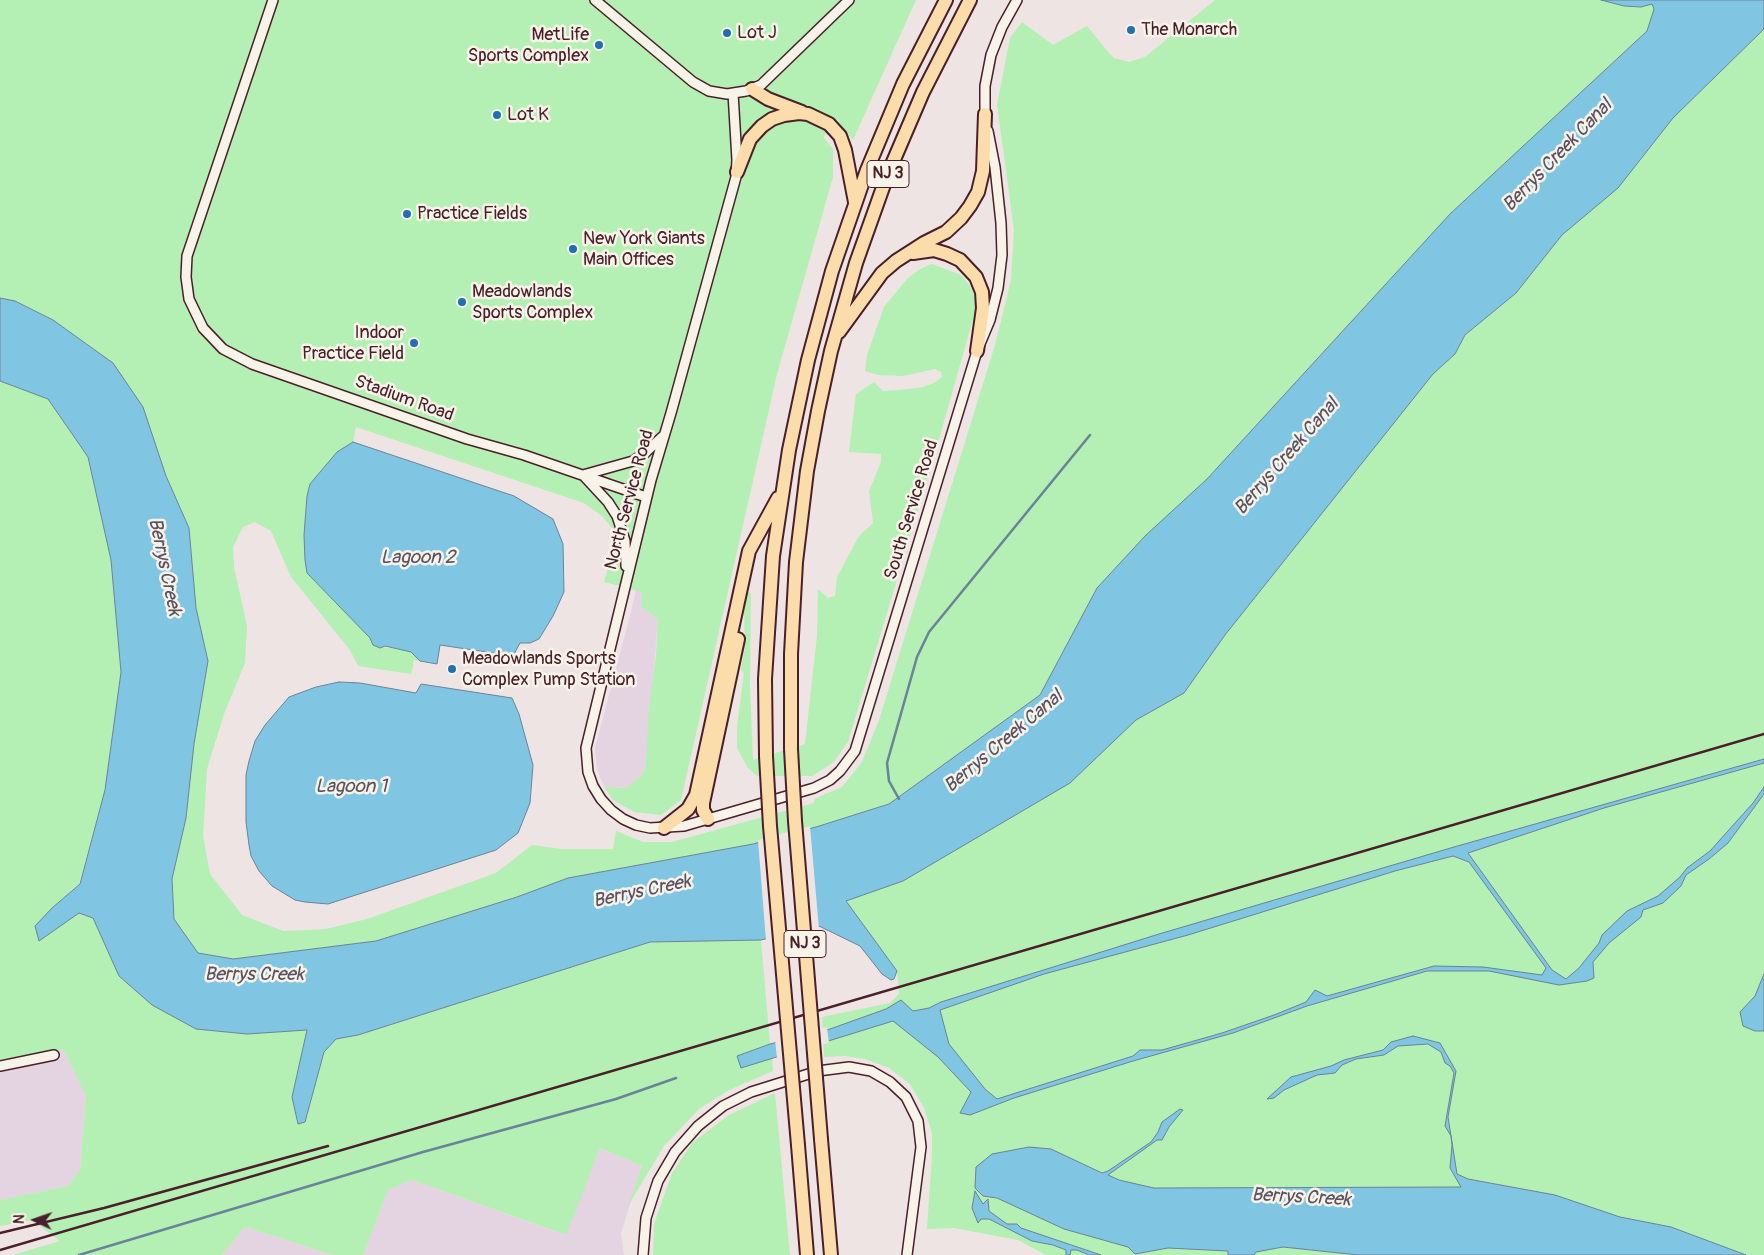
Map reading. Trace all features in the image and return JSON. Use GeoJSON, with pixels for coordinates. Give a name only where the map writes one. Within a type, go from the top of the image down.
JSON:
{"type":"FeatureCollection","features":[{"type":"Feature","properties":{"kind":"highway"},"geometry":{"type":"LineString","coordinates":[[914,62],[936,0]]}},
{"type":"Feature","properties":{"kind":"highway","name":"NJ 3"},"geometry":{"type":"LineString","coordinates":[[807,1255],[769,811],[766,756],[765,679],[774,556],[782,489],[794,420],[815,331],[832,271],[855,202],[879,141],[914,62],[946,0]]}},
{"type":"Feature","properties":{"kind":"highway","name":"NJ 3"},"geometry":{"type":"LineString","coordinates":[[831,1255],[794,806],[791,748],[791,654],[797,555],[812,441],[835,338],[858,256],[887,176],[923,92],[970,0]]}},
{"type":"Feature","properties":{"kind":"highway"},"geometry":{"type":"LineString","coordinates":[[961,17],[975,0]]}},
{"type":"Feature","properties":{"kind":"highway"},"geometry":{"type":"LineString","coordinates":[[752,89],[768,99],[824,121],[833,127],[840,136],[845,150],[855,202]]}},
{"type":"Feature","properties":{"kind":"highway"},"geometry":{"type":"LineString","coordinates":[[737,172],[750,139],[762,126],[778,117],[804,113]]}},
{"type":"Feature","properties":{"kind":"highway"},"geometry":{"type":"LineString","coordinates":[[835,338],[882,273],[896,261],[951,228],[975,199],[983,171],[984,114]]}},
{"type":"Feature","properties":{"kind":"highway"},"geometry":{"type":"LineString","coordinates":[[906,255],[920,251],[940,252],[960,260],[972,271],[979,284],[983,299],[983,318],[977,351]]}},
{"type":"Feature","properties":{"kind":"highway"},"geometry":{"type":"LineString","coordinates":[[664,828],[688,810],[696,795],[749,551],[782,489]]}},
{"type":"Feature","properties":{"kind":"highway"},"geometry":{"type":"LineString","coordinates":[[708,819],[703,810],[703,803],[737,650],[741,589]]}},
{"type":"Feature","properties":{"kind":"street","name":"Stadium Road"},"geometry":{"type":"LineString","coordinates":[[273,0],[187,256],[186,277],[189,299],[203,328],[223,349],[252,364],[467,439],[524,455],[646,496]]}},
{"type":"Feature","properties":{"kind":"street"},"geometry":{"type":"LineString","coordinates":[[595,0],[693,82],[715,92],[733,94],[752,89],[765,81],[849,0]]}},
{"type":"Feature","properties":{"kind":"street","name":"South Service Road"},"geometry":{"type":"LineString","coordinates":[[708,819],[820,785],[840,771],[855,751],[977,351],[994,304],[1002,255],[1002,222],[997,180],[984,114],[985,86],[993,48],[1017,0]]}},
{"type":"Feature","properties":{"kind":"street","name":"North Service Road"},"geometry":{"type":"LineString","coordinates":[[708,819],[684,826],[650,828],[636,825],[616,815],[605,805],[590,779],[586,764],[586,748],[646,496],[737,172],[733,94]]}},
{"type":"Feature","properties":{"kind":"street"},"geometry":{"type":"LineString","coordinates":[[627,576],[625,541],[617,516],[608,502],[583,475],[634,461],[664,435]]}},
{"type":"Feature","properties":{"kind":"street"},"geometry":{"type":"LineString","coordinates":[[0,1066],[54,1054]]}},
{"type":"Feature","properties":{"kind":"street"},"geometry":{"type":"LineString","coordinates":[[643,1255],[646,1218],[658,1181],[675,1152],[698,1126],[723,1106],[751,1092],[806,1074],[841,1067],[863,1069],[884,1078],[901,1092],[916,1115],[921,1134],[921,1146],[907,1255]]}},
{"type":"Feature","properties":{"kind":"shaded area"},"geometry":{"type":"Polygon","coordinates":[[[638,581],[644,582],[641,606],[658,619],[646,762],[642,775],[626,788],[604,787],[597,769],[595,748],[638,581]]]}},
{"type":"Feature","properties":{"kind":"shaded area"},"geometry":{"type":"Polygon","coordinates":[[[64,1050],[86,1095],[80,1170],[68,1186],[0,1200],[0,1062],[64,1050]]]}},
{"type":"Feature","properties":{"kind":"shaded area"},"geometry":{"type":"Polygon","coordinates":[[[600,1148],[642,1166],[621,1233],[624,1255],[363,1255],[388,1190],[412,1180],[565,1235],[600,1148]]]}},
{"type":"Feature","properties":{"kind":"shaded area"},"geometry":{"type":"Polygon","coordinates":[[[245,1227],[333,1255],[222,1255],[245,1227]]]}},
{"type":"Feature","properties":{"kind":"green space"},"geometry":{"type":"Polygon","coordinates":[[[0,0],[916,0],[853,140],[838,121],[831,117],[824,138],[833,149],[833,177],[777,374],[681,800],[661,815],[634,812],[613,800],[604,787],[626,788],[642,775],[646,763],[658,619],[641,606],[642,592],[604,582],[613,550],[613,529],[602,516],[584,503],[356,427],[353,442],[337,452],[310,484],[307,496],[304,535],[307,573],[370,638],[373,645],[411,652],[420,661],[414,660],[411,674],[358,666],[350,650],[291,577],[271,531],[255,522],[243,527],[233,547],[234,567],[247,626],[245,663],[224,714],[207,769],[203,836],[210,874],[242,915],[283,931],[326,929],[367,919],[496,873],[532,845],[561,849],[613,849],[616,831],[643,842],[672,842],[814,803],[814,799],[842,787],[862,762],[879,720],[995,345],[1011,280],[1014,230],[997,105],[1010,38],[1022,22],[1053,45],[1087,26],[1114,58],[1129,62],[1145,57],[1215,0],[1601,0],[1624,6],[1641,7],[1652,4],[1655,9],[1647,31],[1450,214],[1207,479],[1145,536],[1097,588],[1040,695],[889,804],[753,844],[568,878],[517,897],[376,941],[233,959],[198,953],[174,919],[172,879],[186,818],[194,744],[208,661],[196,608],[189,528],[113,363],[53,320],[16,301],[0,298],[0,0]]]}},
{"type":"Feature","properties":{"kind":"green space"},"geometry":{"type":"Polygon","coordinates":[[[1764,29],[1764,1255],[1046,1255],[1018,1240],[954,1228],[927,1229],[932,1133],[924,1108],[910,1084],[889,1068],[865,1059],[845,1056],[824,1057],[822,1017],[890,1003],[899,994],[897,971],[846,901],[903,881],[1070,783],[1136,720],[1184,693],[1225,635],[1433,374],[1455,354],[1465,335],[1516,293],[1562,235],[1617,188],[1673,118],[1764,29]]]}},
{"type":"Feature","properties":{"kind":"green space"},"geometry":{"type":"Polygon","coordinates":[[[932,264],[961,275],[970,286],[975,299],[975,312],[932,464],[848,742],[834,762],[812,776],[757,776],[748,768],[737,748],[737,727],[744,673],[741,670],[745,647],[744,609],[747,592],[751,593],[750,687],[753,760],[805,744],[817,636],[818,589],[828,598],[835,596],[837,577],[859,536],[873,523],[869,491],[881,462],[881,454],[849,452],[856,394],[874,382],[883,391],[900,390],[923,387],[934,383],[942,377],[941,372],[935,369],[903,376],[878,375],[865,371],[867,355],[884,307],[907,279],[920,269],[932,264]]]}},
{"type":"Feature","properties":{"kind":"green space"},"geometry":{"type":"Polygon","coordinates":[[[0,381],[48,399],[88,457],[111,560],[121,672],[105,790],[79,884],[52,908],[54,930],[79,912],[93,918],[119,976],[152,1005],[196,1029],[247,1034],[307,1030],[292,1096],[305,1122],[324,1052],[336,1039],[358,1035],[650,942],[761,940],[770,1044],[737,1056],[741,1067],[772,1057],[773,1071],[729,1090],[699,1109],[664,1146],[628,1206],[642,1166],[600,1148],[566,1235],[412,1180],[388,1190],[363,1255],[333,1255],[245,1227],[222,1255],[13,1255],[60,1241],[32,1220],[0,1226],[0,1200],[68,1186],[80,1170],[86,1096],[64,1050],[0,1062],[0,381]]]}},
{"type":"Feature","properties":{"kind":"green space"},"geometry":{"type":"Polygon","coordinates":[[[775,1093],[790,1255],[653,1255],[654,1224],[672,1173],[693,1142],[729,1115],[775,1093]]]}},
{"type":"Feature","properties":{"kind":"water"},"geometry":{"type":"Polygon","coordinates":[[[1601,0],[1764,0],[1764,29],[1673,118],[1618,188],[1562,235],[1516,293],[1465,335],[1455,354],[1433,374],[1225,635],[1184,693],[1136,720],[1070,783],[903,881],[846,901],[897,971],[894,979],[891,980],[882,974],[860,946],[819,926],[761,940],[650,942],[358,1035],[336,1039],[324,1052],[305,1122],[298,1124],[292,1097],[307,1030],[247,1034],[196,1029],[152,1005],[119,976],[93,918],[79,913],[39,941],[35,926],[52,908],[80,884],[105,790],[121,672],[111,560],[88,457],[48,399],[0,381],[0,298],[15,301],[53,320],[113,363],[143,407],[166,476],[189,528],[196,608],[208,661],[194,744],[186,818],[172,879],[174,919],[198,953],[233,959],[376,941],[517,897],[568,878],[753,844],[889,804],[1040,695],[1097,588],[1145,536],[1207,479],[1450,214],[1647,31],[1654,9],[1652,4],[1641,7],[1624,6],[1601,0]]]}},
{"type":"Feature","properties":{"kind":"water","name":"Lagoon 2"},"geometry":{"type":"Polygon","coordinates":[[[353,442],[514,496],[553,519],[563,544],[564,592],[553,616],[539,639],[530,643],[520,643],[513,656],[440,645],[437,664],[420,661],[411,652],[385,646],[380,648],[373,645],[370,638],[307,573],[305,560],[304,535],[307,496],[310,484],[337,452],[353,442]]]}},
{"type":"Feature","properties":{"kind":"water","name":"Lagoon 1"},"geometry":{"type":"Polygon","coordinates":[[[339,682],[360,683],[416,693],[421,684],[512,698],[519,714],[533,765],[530,803],[518,833],[496,850],[328,904],[295,900],[272,886],[259,871],[251,856],[246,822],[246,775],[255,741],[265,725],[289,697],[316,687],[339,682]]]}},
{"type":"Feature","properties":{"kind":"water"},"geometry":{"type":"Polygon","coordinates":[[[1764,759],[1764,763],[1604,808],[1468,853],[1552,970],[1566,979],[1579,968],[1599,943],[1602,935],[1627,911],[1658,896],[1680,877],[1687,868],[1710,851],[1753,803],[1764,787],[1764,794],[1728,843],[1686,875],[1681,886],[1663,903],[1643,910],[1641,917],[1609,943],[1593,962],[1594,978],[1587,981],[1559,985],[1489,971],[1427,971],[1307,1006],[1233,1033],[1133,1061],[1014,1098],[970,1115],[960,1113],[971,1092],[938,1057],[893,1021],[741,1068],[737,1056],[770,1044],[830,1029],[886,1009],[901,1000],[913,1011],[929,1008],[941,1002],[1159,934],[1454,847],[1764,759]],[[1453,856],[1395,871],[1188,935],[1044,974],[940,1010],[949,1044],[985,1089],[997,1099],[1133,1056],[1140,1050],[1162,1050],[1222,1033],[1306,1002],[1315,990],[1327,996],[1434,966],[1483,967],[1542,975],[1546,968],[1469,862],[1453,856]]]}},
{"type":"Feature","properties":{"kind":"water"},"geometry":{"type":"Polygon","coordinates":[[[1764,974],[1764,1031],[1755,1031],[1743,1026],[1740,1012],[1755,996],[1764,974]]]}},
{"type":"Feature","properties":{"kind":"water"},"geometry":{"type":"Polygon","coordinates":[[[1413,1036],[1440,1043],[1456,1071],[1448,1117],[1451,1136],[1445,1126],[1454,1073],[1450,1066],[1445,1063],[1441,1052],[1428,1044],[1398,1046],[1384,1055],[1356,1059],[1342,1065],[1335,1073],[1317,1075],[1284,1090],[1274,1098],[1267,1099],[1291,1077],[1383,1050],[1391,1042],[1413,1036]]]}},
{"type":"Feature","properties":{"kind":"water","name":"Berrys Creek"},"geometry":{"type":"Polygon","coordinates":[[[1180,1109],[1183,1110],[1169,1127],[1162,1140],[1157,1140],[1108,1175],[1119,1180],[1154,1188],[1461,1187],[1450,1168],[1451,1136],[1457,1174],[1468,1179],[1555,1195],[1620,1217],[1671,1227],[1746,1255],[1358,1255],[1283,1247],[1256,1252],[1254,1255],[1228,1255],[1228,1251],[1168,1248],[1135,1254],[1128,1247],[1064,1229],[997,1198],[983,1196],[975,1188],[976,1167],[992,1154],[1029,1147],[1051,1149],[1102,1173],[1108,1171],[1151,1142],[1162,1122],[1180,1109]]]}},
{"type":"Feature","properties":{"kind":"water"},"geometry":{"type":"Polygon","coordinates":[[[975,1191],[983,1204],[988,1199],[989,1211],[1007,1224],[1017,1224],[1021,1228],[1101,1255],[1089,1255],[1077,1250],[1071,1250],[1070,1255],[1066,1255],[1066,1250],[1053,1245],[1032,1241],[989,1219],[981,1219],[978,1223],[972,1208],[975,1191]]]}},
{"type":"Feature","properties":{"kind":"pier"},"geometry":{"type":"Polygon","coordinates":[[[810,826],[819,929],[766,941],[758,840],[810,826]]]}},
{"type":"Feature","properties":{"kind":"pier"},"geometry":{"type":"Polygon","coordinates":[[[827,1027],[829,1043],[777,1058],[775,1040],[827,1027]]]}},
{"type":"Feature","properties":{"kind":"waterway"},"geometry":{"type":"LineString","coordinates":[[899,799],[889,781],[887,763],[917,657],[929,632],[1090,435]]}},
{"type":"Feature","properties":{"kind":"waterway"},"geometry":{"type":"LineString","coordinates":[[79,1255],[423,1152],[616,1099],[676,1078]]}},
{"type":"Feature","properties":{"kind":"railway"},"geometry":{"type":"LineString","coordinates":[[0,1250],[1764,734]]}},
{"type":"Feature","properties":{"kind":"railway"},"geometry":{"type":"LineString","coordinates":[[0,1233],[104,1208],[328,1146]]}},
{"type":"Feature","properties":{"kind":"place","name":"The Monarch"},"geometry":{"type":"Point","coordinates":[1131,30]}},
{"type":"Feature","properties":{"kind":"place","name":"Lot J"},"geometry":{"type":"Point","coordinates":[727,33]}},
{"type":"Feature","properties":{"kind":"place","name":"MetLife Sports Complex"},"geometry":{"type":"Point","coordinates":[599,45]}},
{"type":"Feature","properties":{"kind":"place","name":"Lot K"},"geometry":{"type":"Point","coordinates":[497,115]}},
{"type":"Feature","properties":{"kind":"place","name":"Practice Fields"},"geometry":{"type":"Point","coordinates":[407,214]}},
{"type":"Feature","properties":{"kind":"place","name":"New York Giants Main Offices"},"geometry":{"type":"Point","coordinates":[573,249]}},
{"type":"Feature","properties":{"kind":"place","name":"Meadowlands Sports Complex"},"geometry":{"type":"Point","coordinates":[462,302]}},
{"type":"Feature","properties":{"kind":"place","name":"Indoor Practice Field"},"geometry":{"type":"Point","coordinates":[414,343]}},
{"type":"Feature","properties":{"kind":"place","name":"Meadowlands Sports Complex Pump Station"},"geometry":{"type":"Point","coordinates":[452,669]}},
{"type":"Feature","properties":{"kind":"water label","name":"Berrys Creek Canal"},"geometry":{"type":"Point","coordinates":[1558,156]}},
{"type":"Feature","properties":{"kind":"water label","name":"Berrys Creek Canal"},"geometry":{"type":"Point","coordinates":[1287,457]}},
{"type":"Feature","properties":{"kind":"water label","name":"Berrys Creek Canal"},"geometry":{"type":"Point","coordinates":[1004,742]}}]}
